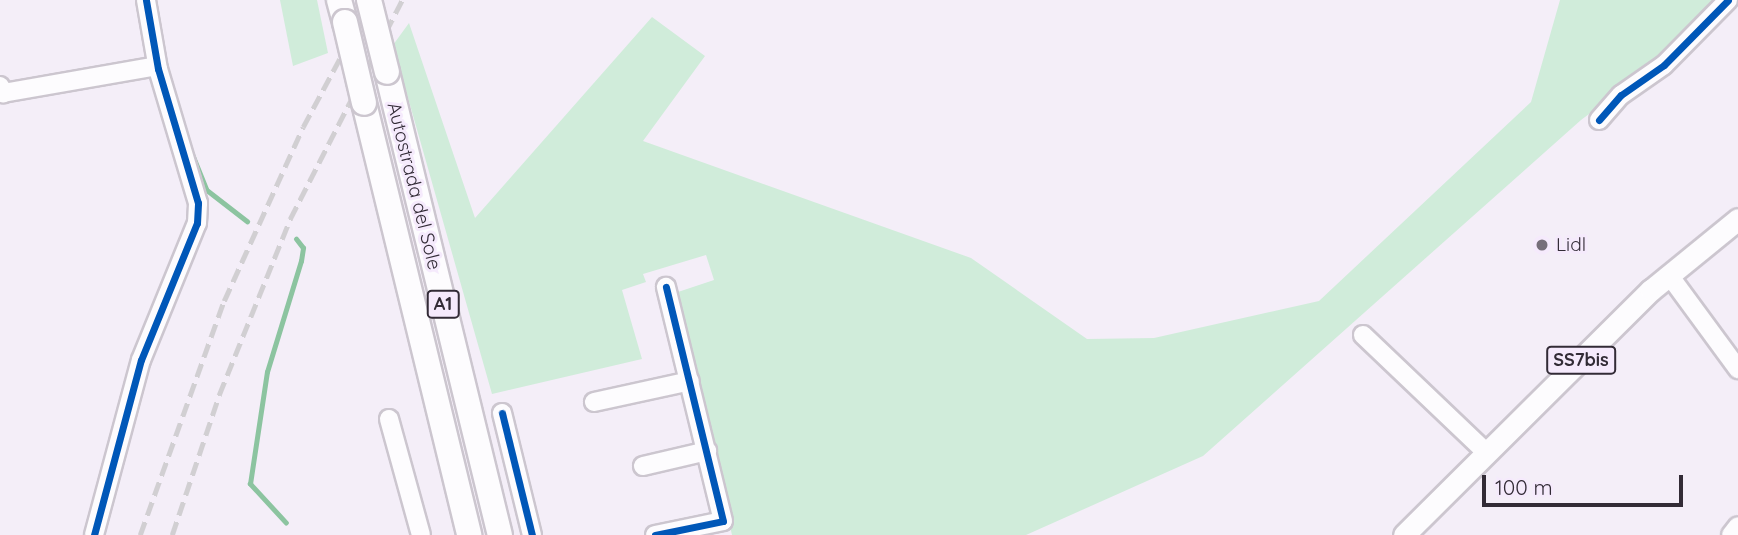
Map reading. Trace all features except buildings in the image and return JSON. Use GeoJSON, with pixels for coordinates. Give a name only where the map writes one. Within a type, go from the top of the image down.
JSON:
{"type":"FeatureCollection","features":[{"type":"Feature","properties":{"kind":"highway","name":"Autostrada del Sole"},"geometry":{"type":"LineString","coordinates":[[369,0],[500,535]]}},
{"type":"Feature","properties":{"kind":"highway","name":"Autostrada del Sole"},"geometry":{"type":"LineString","coordinates":[[342,11],[469,535]]}},
{"type":"Feature","properties":{"kind":"main road","name":"SS7bis"},"geometry":{"type":"LineString","coordinates":[[1404,535],[1669,275],[1738,219]]}},
{"type":"Feature","properties":{"kind":"street"},"geometry":{"type":"LineString","coordinates":[[94,535],[141,360],[197,223],[198,203],[157,66],[146,0]]}},
{"type":"Feature","properties":{"kind":"street"},"geometry":{"type":"LineString","coordinates":[[1599,120],[1621,95],[1664,65],[1731,2]]}},
{"type":"Feature","properties":{"kind":"street"},"geometry":{"type":"LineString","coordinates":[[0,86],[3,93],[157,66]]}},
{"type":"Feature","properties":{"kind":"street"},"geometry":{"type":"LineString","coordinates":[[1669,275],[1738,369]]}},
{"type":"Feature","properties":{"kind":"street"},"geometry":{"type":"LineString","coordinates":[[655,535],[725,528],[666,287]]}},
{"type":"Feature","properties":{"kind":"street"},"geometry":{"type":"LineString","coordinates":[[1363,335],[1487,453]]}},
{"type":"Feature","properties":{"kind":"street"},"geometry":{"type":"LineString","coordinates":[[594,402],[690,381]]}},
{"type":"Feature","properties":{"kind":"street"},"geometry":{"type":"LineString","coordinates":[[502,413],[532,535]]}},
{"type":"Feature","properties":{"kind":"street"},"geometry":{"type":"LineString","coordinates":[[389,419],[421,535]]}},
{"type":"Feature","properties":{"kind":"street"},"geometry":{"type":"LineString","coordinates":[[643,466],[707,451]]}},
{"type":"Feature","properties":{"kind":"street"},"geometry":{"type":"LineString","coordinates":[[1731,535],[1738,526]]}},
{"type":"Feature","properties":{"kind":"green space"},"geometry":{"type":"Polygon","coordinates":[[[280,0],[317,0],[328,53],[293,66],[280,0]]]}},
{"type":"Feature","properties":{"kind":"green space"},"geometry":{"type":"Polygon","coordinates":[[[1560,0],[1721,0],[1668,55],[1581,120],[1203,456],[1026,535],[732,535],[675,293],[714,280],[706,255],[643,274],[646,282],[622,290],[642,359],[492,394],[393,45],[409,23],[475,218],[652,17],[705,56],[643,141],[971,258],[1087,339],[1154,338],[1319,301],[1531,102],[1560,0]]]}},
{"type":"Feature","properties":{"kind":"waterway"},"geometry":{"type":"LineString","coordinates":[[192,153],[207,190],[247,221]]}},
{"type":"Feature","properties":{"kind":"waterway"},"geometry":{"type":"LineString","coordinates":[[286,523],[250,484],[267,372],[301,261],[303,248],[296,239]]}},
{"type":"Feature","properties":{"kind":"railway"},"geometry":{"type":"LineString","coordinates":[[140,535],[224,301],[303,127],[371,0]]}},
{"type":"Feature","properties":{"kind":"railway"},"geometry":{"type":"LineString","coordinates":[[172,535],[219,395],[290,219],[402,0]]}},
{"type":"Feature","properties":{"kind":"cycle path"},"geometry":{"type":"LineString","coordinates":[[94,535],[141,360],[197,223],[198,203],[158,69],[146,0]]}},
{"type":"Feature","properties":{"kind":"cycle path"},"geometry":{"type":"LineString","coordinates":[[1599,120],[1621,95],[1664,65],[1728,0]]}},
{"type":"Feature","properties":{"kind":"cycle path"},"geometry":{"type":"LineString","coordinates":[[655,535],[723,521],[666,287]]}},
{"type":"Feature","properties":{"kind":"cycle path"},"geometry":{"type":"LineString","coordinates":[[502,413],[532,535]]}},
{"type":"Feature","properties":{"kind":"place","name":"Lidl"},"geometry":{"type":"Point","coordinates":[1542,245]}}]}
